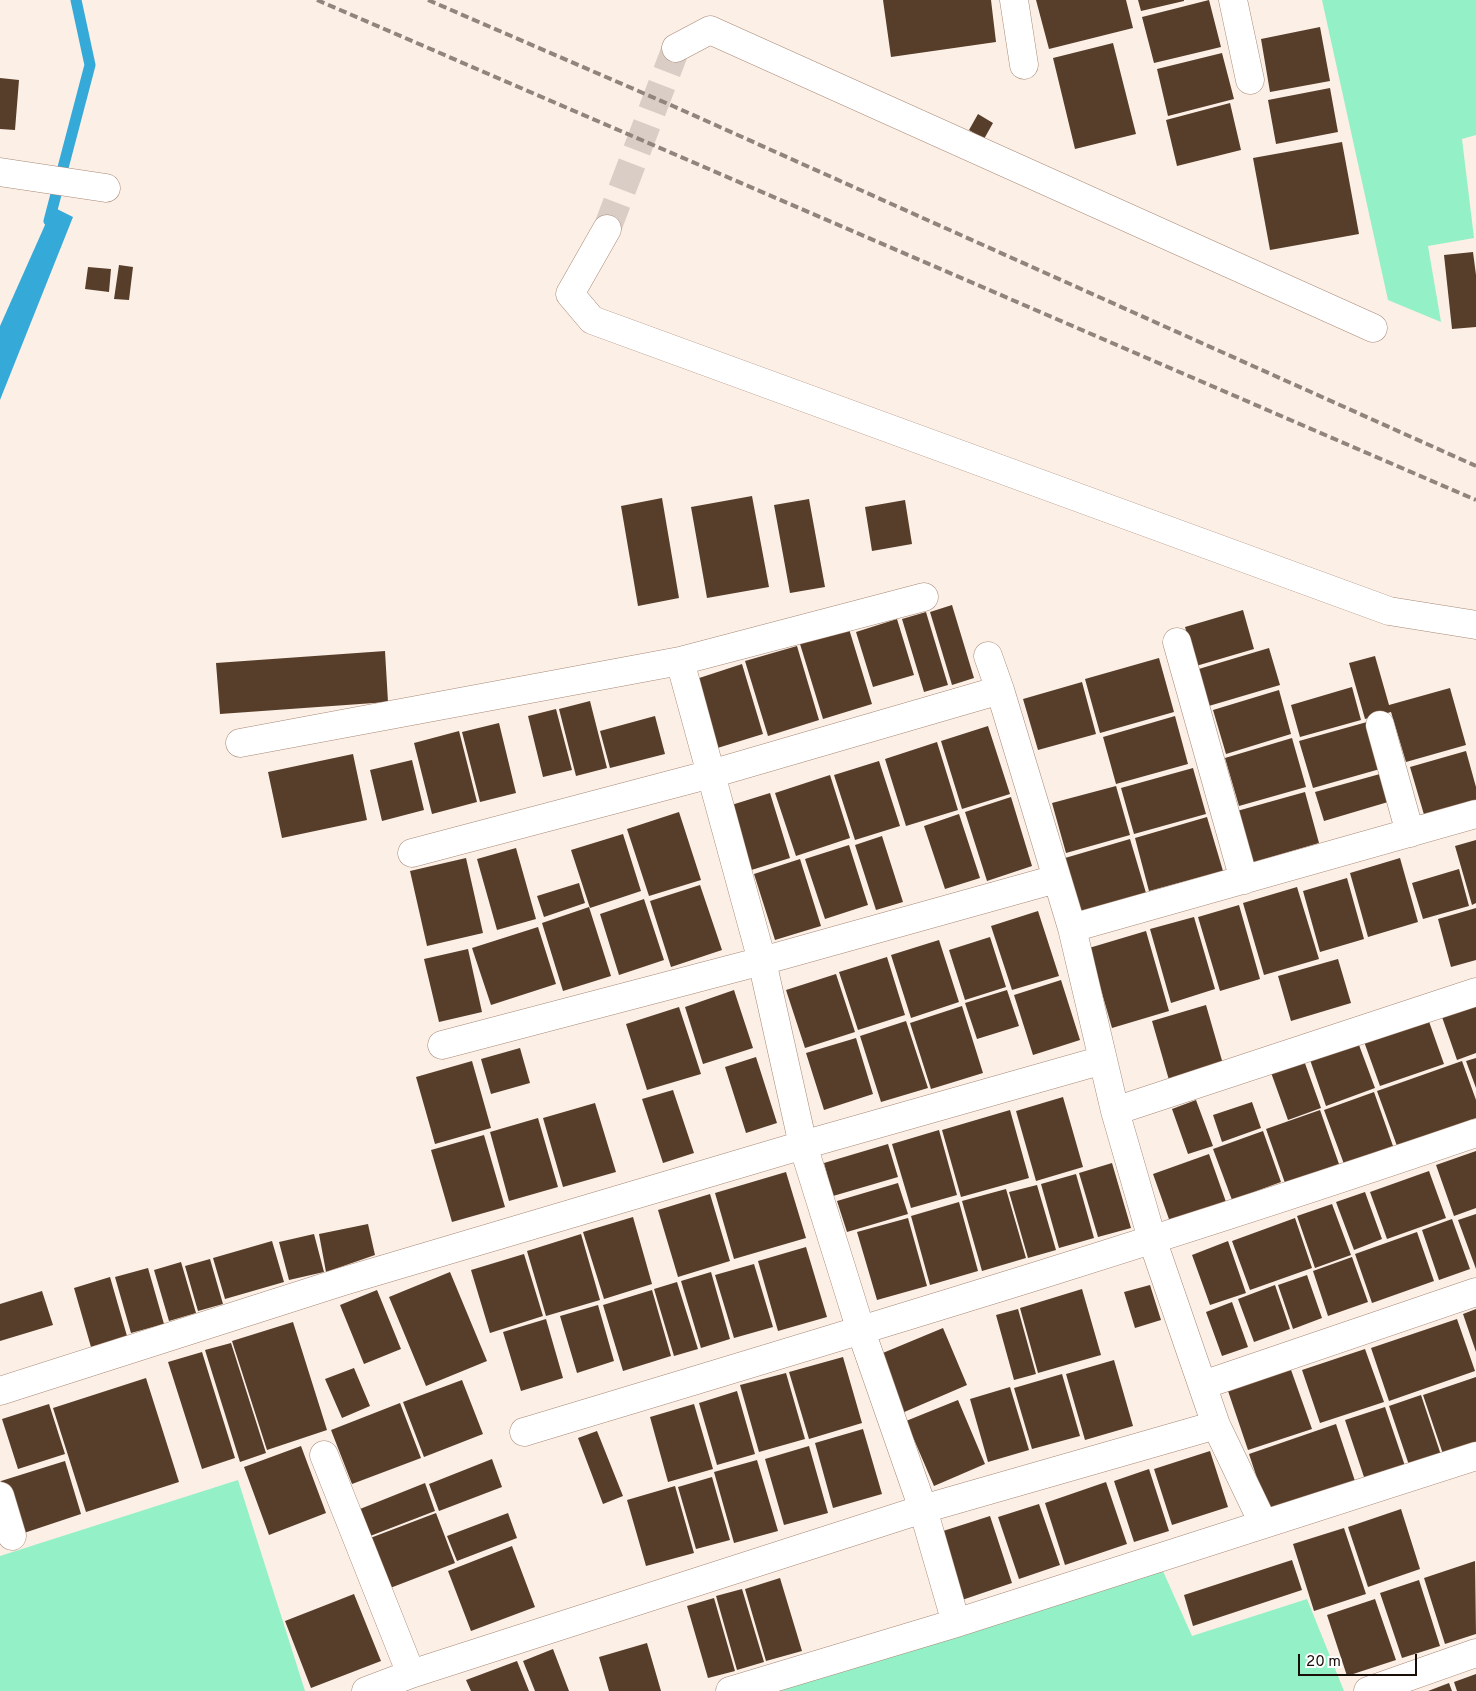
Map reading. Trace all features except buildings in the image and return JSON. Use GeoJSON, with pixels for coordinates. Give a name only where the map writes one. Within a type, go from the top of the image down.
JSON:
{"type":"FeatureCollection","features":[{"type":"Feature","properties":{"kind":"street"},"geometry":{"type":"LineString","coordinates":[[1014,0],[1024,65]]}},
{"type":"Feature","properties":{"kind":"street"},"geometry":{"type":"LineString","coordinates":[[1233,0],[1250,80]]}},
{"type":"Feature","properties":{"kind":"street"},"geometry":{"type":"LineString","coordinates":[[676,48],[710,30],[1374,328]]}},
{"type":"Feature","properties":{"kind":"street"},"geometry":{"type":"LineString","coordinates":[[4,172],[106,188]]}},
{"type":"Feature","properties":{"kind":"street"},"geometry":{"type":"LineString","coordinates":[[607,229],[570,294],[592,320],[1388,611],[1476,625]]}},
{"type":"Feature","properties":{"kind":"street"},"geometry":{"type":"LineString","coordinates":[[240,743],[680,661],[924,597]]}},
{"type":"Feature","properties":{"kind":"street"},"geometry":{"type":"LineString","coordinates":[[1177,642],[1244,880]]}},
{"type":"Feature","properties":{"kind":"street"},"geometry":{"type":"LineString","coordinates":[[988,656],[1072,928],[1115,1111],[1152,1239],[1216,1425],[1263,1523]]}},
{"type":"Feature","properties":{"kind":"street"},"geometry":{"type":"LineString","coordinates":[[680,661],[762,961],[803,1144],[860,1331],[923,1509],[956,1623]]}},
{"type":"Feature","properties":{"kind":"street"},"geometry":{"type":"LineString","coordinates":[[412,853],[711,774],[1000,690]]}},
{"type":"Feature","properties":{"kind":"street"},"geometry":{"type":"LineString","coordinates":[[1380,725],[1410,833]]}},
{"type":"Feature","properties":{"kind":"street"},"geometry":{"type":"LineString","coordinates":[[1072,928],[1476,814]]}},
{"type":"Feature","properties":{"kind":"street"},"geometry":{"type":"LineString","coordinates":[[442,1045],[762,961],[1056,879]]}},
{"type":"Feature","properties":{"kind":"street"},"geometry":{"type":"LineString","coordinates":[[1115,1111],[1476,992]]}},
{"type":"Feature","properties":{"kind":"street"},"geometry":{"type":"LineString","coordinates":[[0,1391],[344,1281],[803,1144],[1103,1060]]}},
{"type":"Feature","properties":{"kind":"street"},"geometry":{"type":"LineString","coordinates":[[524,1432],[860,1331],[1199,1225],[1476,1133]]}},
{"type":"Feature","properties":{"kind":"street"},"geometry":{"type":"LineString","coordinates":[[1203,1385],[1476,1292]]}},
{"type":"Feature","properties":{"kind":"street"},"geometry":{"type":"LineString","coordinates":[[366,1691],[411,1674],[923,1509],[1216,1425]]}},
{"type":"Feature","properties":{"kind":"street"},"geometry":{"type":"LineString","coordinates":[[324,1455],[411,1674]]}},
{"type":"Feature","properties":{"kind":"street"},"geometry":{"type":"LineString","coordinates":[[730,1691],[956,1623],[1476,1456]]}},
{"type":"Feature","properties":{"kind":"street"},"geometry":{"type":"LineString","coordinates":[[0,1496],[12,1536]]}},
{"type":"Feature","properties":{"kind":"street"},"geometry":{"type":"LineString","coordinates":[[1368,1691],[1476,1653]]}},
{"type":"Feature","properties":{"kind":"green space"},"geometry":{"type":"Polygon","coordinates":[[[1322,0],[1476,0],[1476,135],[1462,139],[1474,238],[1428,246],[1441,322],[1388,300],[1322,0]]]}},
{"type":"Feature","properties":{"kind":"green space"},"geometry":{"type":"Polygon","coordinates":[[[238,1480],[305,1691],[0,1691],[0,1556],[238,1480]]]}},
{"type":"Feature","properties":{"kind":"green space"},"geometry":{"type":"Polygon","coordinates":[[[1158,1560],[1192,1636],[1307,1599],[1344,1691],[773,1691],[1158,1560]]]}},
{"type":"Feature","properties":{"kind":"water"},"geometry":{"type":"Polygon","coordinates":[[[53,207],[73,217],[0,400],[0,326],[53,207]]]}},
{"type":"Feature","properties":{"kind":"waterway"},"geometry":{"type":"LineString","coordinates":[[49,221],[90,65],[76,0]]}},
{"type":"Feature","properties":{"kind":"tunnel"},"geometry":{"type":"LineString","coordinates":[[607,229],[676,48]]}},
{"type":"Feature","properties":{"kind":"railway"},"geometry":{"type":"LineString","coordinates":[[317,0],[1476,500]]}},
{"type":"Feature","properties":{"kind":"railway"},"geometry":{"type":"LineString","coordinates":[[428,0],[673,106],[1476,466]]}}]}
